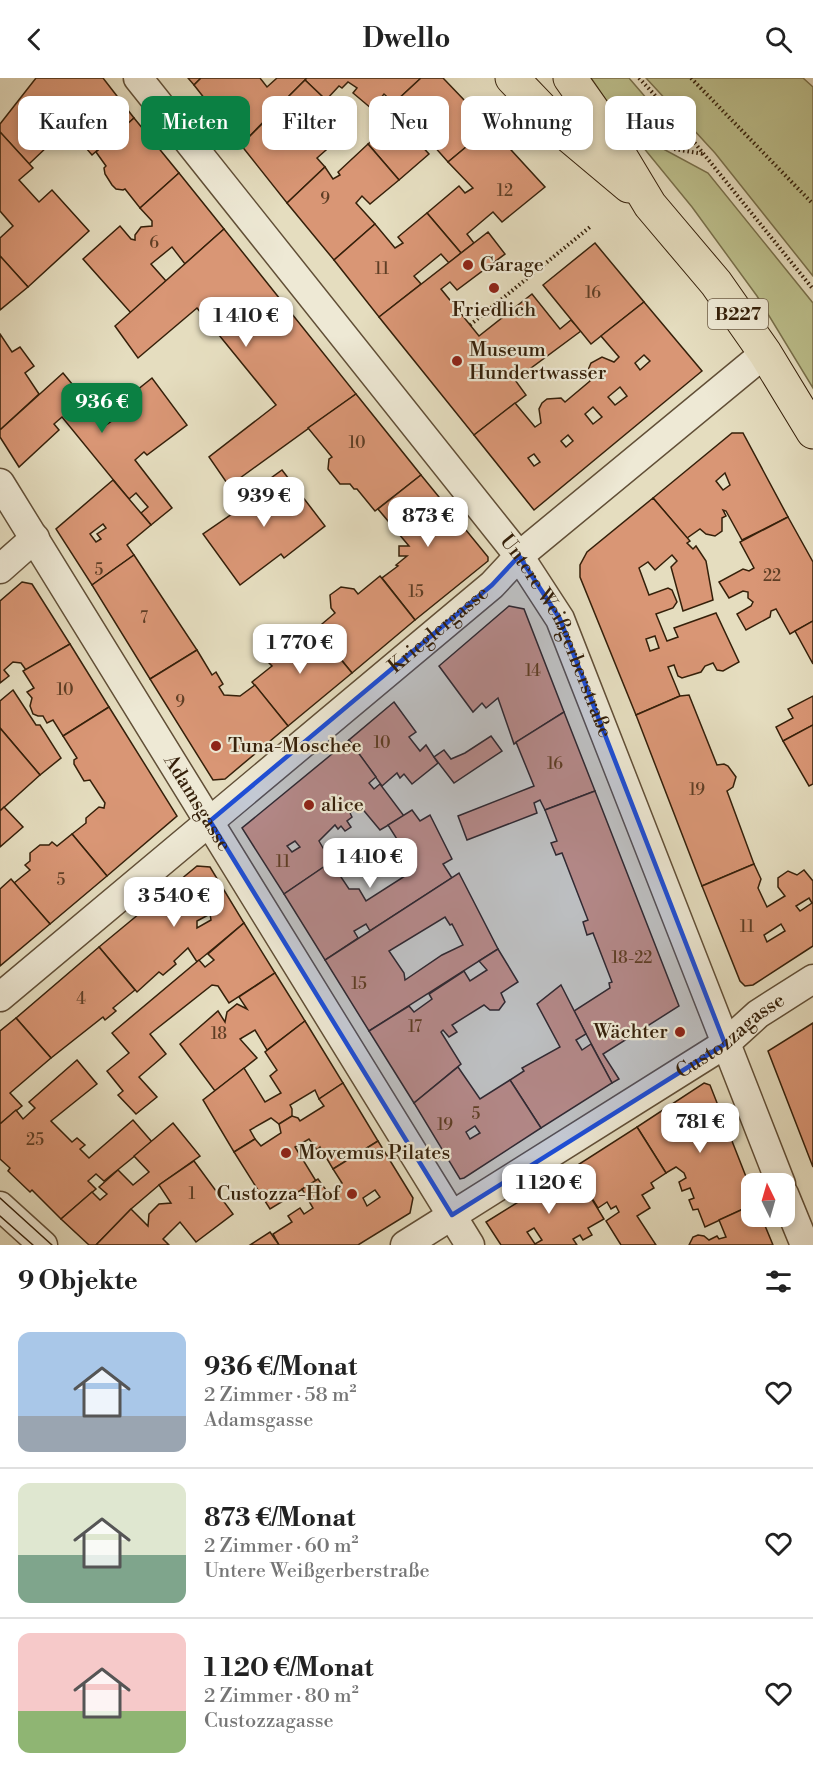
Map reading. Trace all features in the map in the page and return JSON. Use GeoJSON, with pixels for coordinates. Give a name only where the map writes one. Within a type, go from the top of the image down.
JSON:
{"type":"FeatureCollection","features":[{"type":"Feature","properties":{"kind":"main road","name":"B227"},"geometry":{"type":"LineString","coordinates":[[512,78],[561,129],[650,205]]}},
{"type":"Feature","properties":{"kind":"main road","name":"B227"},"geometry":{"type":"LineString","coordinates":[[570,78],[594,112],[650,205],[716,283],[765,353],[813,432]]}},
{"type":"Feature","properties":{"kind":"street","name":"Untere Weißgerberstraße"},"geometry":{"type":"LineString","coordinates":[[138,78],[519,556],[560,619],[777,1173]]}},
{"type":"Feature","properties":{"kind":"street","name":"Krieglergasse"},"geometry":{"type":"LineString","coordinates":[[0,997],[492,585],[519,556],[765,353]]}},
{"type":"Feature","properties":{"kind":"street","name":"Adamsgasse"},"geometry":{"type":"LineString","coordinates":[[0,483],[470,1245]]}},
{"type":"Feature","properties":{"kind":"street"},"geometry":{"type":"LineString","coordinates":[[0,569],[35,538]]}},
{"type":"Feature","properties":{"kind":"street","name":"Custozzagasse"},"geometry":{"type":"LineString","coordinates":[[405,1245],[725,1044],[758,1014],[813,979]]}},
{"type":"Feature","properties":{"kind":"street"},"geometry":{"type":"LineString","coordinates":[[0,1206],[43,1245]]}},
{"type":"Feature","properties":{"kind":"street"},"geometry":{"type":"LineString","coordinates":[[795,1221],[805,1245]]}},
{"type":"Feature","properties":{"kind":"path"},"geometry":{"type":"LineString","coordinates":[[639,78],[813,289]]}},
{"type":"Feature","properties":{"kind":"path"},"geometry":{"type":"LineString","coordinates":[[691,78],[813,204]]}},
{"type":"Feature","properties":{"kind":"path"},"geometry":{"type":"LineString","coordinates":[[680,150],[704,154]]}},
{"type":"Feature","properties":{"kind":"path"},"geometry":{"type":"LineString","coordinates":[[470,325],[590,227]]}},
{"type":"Feature","properties":{"kind":"highlighted area"},"geometry":{"type":"Polygon","coordinates":[[[519,556],[560,619],[725,1044],[452,1215],[210,821],[492,585],[519,556]]]}},
{"type":"Feature","properties":{"kind":"green space"},"geometry":{"type":"Polygon","coordinates":[[[591,78],[629,78],[644,96],[605,96],[605,98],[591,78]]]}},
{"type":"Feature","properties":{"kind":"green space"},"geometry":{"type":"Polygon","coordinates":[[[646,78],[803,78],[813,87],[813,276],[696,132],[696,96],[663,96],[646,78]]]}},
{"type":"Feature","properties":{"kind":"green space"},"geometry":{"type":"Polygon","coordinates":[[[645,150],[665,150],[708,173],[813,303],[813,388],[757,296],[692,207],[645,150]]]}},
{"type":"Feature","properties":{"kind":"building"},"geometry":{"type":"Polygon","coordinates":[[[36,78],[103,78],[117,96],[22,96],[36,78]]]}},
{"type":"Feature","properties":{"kind":"building"},"geometry":{"type":"Polygon","coordinates":[[[188,78],[201,78],[194,85],[188,78]]]}},
{"type":"Feature","properties":{"kind":"building"},"geometry":{"type":"Polygon","coordinates":[[[201,78],[260,78],[267,87],[277,78],[307,78],[289,96],[262,96],[262,123],[250,136],[250,96],[203,96],[194,85],[201,78]]]}},
{"type":"Feature","properties":{"kind":"building"},"geometry":{"type":"Polygon","coordinates":[[[307,78],[421,78],[402,96],[384,94],[369,96],[369,106],[353,93],[357,88],[348,82],[342,88],[339,86],[330,96],[322,96],[305,80],[307,78]]]}},
{"type":"Feature","properties":{"kind":"building"},"geometry":{"type":"Polygon","coordinates":[[[421,78],[443,78],[461,97],[462,150],[448,162],[437,150],[449,150],[449,96],[402,96],[421,78]]]}},
{"type":"Feature","properties":{"kind":"building"},"geometry":{"type":"Polygon","coordinates":[[[305,80],[322,96],[289,96],[305,80]]]}},
{"type":"Feature","properties":{"kind":"building"},"geometry":{"type":"Polygon","coordinates":[[[18,101],[18,150],[44,150],[29,164],[0,132],[0,124],[18,101]]]}},
{"type":"Feature","properties":{"kind":"building"},"geometry":{"type":"Polygon","coordinates":[[[129,112],[134,118],[129,122],[129,112]]]}},
{"type":"Feature","properties":{"kind":"building"},"geometry":{"type":"Polygon","coordinates":[[[134,118],[141,127],[141,150],[160,150],[179,173],[140,208],[125,189],[116,189],[112,185],[105,174],[106,166],[96,152],[98,150],[129,150],[129,122],[134,118]]]}},
{"type":"Feature","properties":{"kind":"building"},"geometry":{"type":"Polygon","coordinates":[[[262,124],[262,150],[326,150],[317,158],[325,167],[287,203],[245,150],[250,150],[250,136],[262,124]]]}},
{"type":"Feature","properties":{"kind":"building"},"geometry":{"type":"Polygon","coordinates":[[[0,132],[33,168],[19,180],[39,202],[52,190],[89,231],[28,287],[0,256],[0,238],[13,226],[0,211],[0,132]]]}},
{"type":"Feature","properties":{"kind":"building"},"geometry":{"type":"Polygon","coordinates":[[[368,144],[369,150],[373,150],[399,180],[370,204],[362,196],[356,203],[375,224],[334,260],[287,203],[325,167],[333,179],[340,175],[338,172],[368,144]]]}},
{"type":"Feature","properties":{"kind":"building"},"geometry":{"type":"Polygon","coordinates":[[[88,150],[98,150],[92,155],[88,150]]]}},
{"type":"Feature","properties":{"kind":"building"},"geometry":{"type":"Polygon","coordinates":[[[373,150],[425,150],[429,154],[399,180],[373,150]]]}},
{"type":"Feature","properties":{"kind":"building"},"geometry":{"type":"Polygon","coordinates":[[[462,150],[511,150],[545,187],[502,222],[493,212],[467,234],[474,243],[461,253],[427,213],[459,186],[465,193],[473,188],[448,162],[462,150]]]}},
{"type":"Feature","properties":{"kind":"building"},"geometry":{"type":"Polygon","coordinates":[[[179,173],[224,229],[185,264],[172,247],[151,264],[166,281],[131,313],[83,259],[120,226],[131,239],[135,240],[135,235],[141,227],[152,226],[152,221],[140,208],[179,173]]]}},
{"type":"Feature","properties":{"kind":"building"},"geometry":{"type":"Polygon","coordinates":[[[427,213],[461,253],[449,263],[441,254],[414,276],[421,284],[379,317],[334,260],[375,224],[395,248],[403,243],[398,237],[427,213]]]}},
{"type":"Feature","properties":{"kind":"building"},"geometry":{"type":"Polygon","coordinates":[[[224,229],[356,394],[229,486],[209,457],[276,405],[197,308],[138,358],[115,326],[224,229]]]}},
{"type":"Feature","properties":{"kind":"building"},"geometry":{"type":"Polygon","coordinates":[[[488,232],[505,254],[457,290],[450,282],[441,289],[479,336],[532,294],[560,329],[571,320],[581,331],[515,380],[526,395],[474,435],[379,317],[488,232]]]}},
{"type":"Feature","properties":{"kind":"building"},"geometry":{"type":"Polygon","coordinates":[[[595,243],[644,302],[591,344],[543,285],[595,243]]]}},
{"type":"Feature","properties":{"kind":"building"},"geometry":{"type":"Polygon","coordinates":[[[0,256],[28,287],[0,310],[0,256]]]}},
{"type":"Feature","properties":{"kind":"building"},"geometry":{"type":"Polygon","coordinates":[[[644,302],[702,371],[534,510],[474,435],[515,403],[535,427],[541,423],[539,409],[542,403],[547,399],[561,398],[565,402],[590,381],[588,370],[591,363],[602,357],[614,362],[619,357],[601,336],[644,302]],[[644,355],[635,363],[640,370],[650,361],[644,355]],[[620,387],[608,397],[615,405],[627,396],[620,387]],[[593,407],[585,414],[593,424],[602,417],[593,407]],[[568,435],[561,441],[566,447],[573,441],[568,435]],[[534,454],[528,458],[534,466],[540,462],[534,454]]]}},
{"type":"Feature","properties":{"kind":"building"},"geometry":{"type":"Polygon","coordinates":[[[0,334],[12,352],[20,347],[34,366],[25,373],[39,394],[0,430],[0,334]]]}},
{"type":"Feature","properties":{"kind":"building"},"geometry":{"type":"Polygon","coordinates":[[[63,373],[106,425],[116,418],[111,411],[152,378],[187,425],[147,455],[144,452],[135,460],[172,508],[151,525],[141,513],[148,507],[136,493],[129,499],[62,417],[54,424],[59,430],[19,467],[0,437],[0,430],[63,373]]]}},
{"type":"Feature","properties":{"kind":"building"},"geometry":{"type":"Polygon","coordinates":[[[356,394],[421,475],[375,511],[357,489],[350,484],[340,484],[328,469],[329,459],[332,457],[308,428],[356,394]]]}},
{"type":"Feature","properties":{"kind":"building"},"geometry":{"type":"Polygon","coordinates":[[[732,433],[743,433],[788,517],[742,540],[726,511],[723,510],[726,516],[722,518],[722,531],[715,536],[706,534],[700,529],[687,538],[653,498],[732,433]],[[725,473],[716,481],[723,490],[730,485],[725,473]]]}},
{"type":"Feature","properties":{"kind":"building"},"geometry":{"type":"Polygon","coordinates":[[[282,470],[325,526],[284,558],[281,554],[240,585],[203,534],[245,505],[242,499],[282,470]]]}},
{"type":"Feature","properties":{"kind":"building"},"geometry":{"type":"Polygon","coordinates":[[[421,475],[488,557],[488,561],[415,620],[382,578],[407,556],[399,556],[399,546],[409,546],[378,509],[421,475]]]}},
{"type":"Feature","properties":{"kind":"building"},"geometry":{"type":"Polygon","coordinates":[[[113,480],[151,525],[127,545],[134,555],[92,585],[56,529],[113,480]],[[103,524],[90,534],[96,542],[101,539],[97,534],[106,528],[103,524]]]}},
{"type":"Feature","properties":{"kind":"building"},"geometry":{"type":"Polygon","coordinates":[[[653,498],[690,541],[687,543],[693,549],[696,546],[706,561],[713,600],[683,611],[671,567],[677,561],[672,555],[655,570],[648,562],[639,568],[649,595],[668,588],[672,590],[677,602],[673,608],[656,614],[667,641],[678,637],[674,628],[716,613],[739,662],[723,671],[717,670],[713,663],[705,666],[701,672],[682,678],[678,676],[674,665],[668,667],[680,696],[636,715],[580,577],[580,565],[587,552],[653,498]],[[655,636],[646,639],[650,651],[659,648],[655,636]]]}},
{"type":"Feature","properties":{"kind":"building"},"geometry":{"type":"Polygon","coordinates":[[[788,517],[813,562],[813,621],[790,634],[776,609],[771,611],[770,617],[746,630],[737,614],[751,606],[753,602],[748,598],[748,592],[743,591],[729,598],[719,582],[743,569],[749,571],[754,568],[740,542],[788,517]]]}},
{"type":"Feature","properties":{"kind":"building"},"geometry":{"type":"Polygon","coordinates":[[[134,555],[197,650],[150,679],[92,585],[134,555]]]}},
{"type":"Feature","properties":{"kind":"building"},"geometry":{"type":"Polygon","coordinates":[[[380,576],[415,620],[352,673],[316,629],[335,613],[331,608],[330,595],[341,587],[354,589],[358,594],[380,576]]]}},
{"type":"Feature","properties":{"kind":"building"},"geometry":{"type":"Polygon","coordinates":[[[22,582],[32,584],[70,644],[26,670],[21,663],[13,662],[4,670],[9,676],[0,683],[0,601],[22,582]]]}},
{"type":"Feature","properties":{"kind":"building"},"geometry":{"type":"Polygon","coordinates":[[[509,606],[524,609],[564,712],[514,744],[498,698],[486,708],[482,703],[473,712],[439,666],[509,606]]]}},
{"type":"Feature","properties":{"kind":"building"},"geometry":{"type":"Polygon","coordinates":[[[813,621],[813,664],[795,631],[813,621]]]}},
{"type":"Feature","properties":{"kind":"building"},"geometry":{"type":"Polygon","coordinates":[[[316,629],[352,673],[288,726],[252,682],[272,666],[268,662],[268,646],[278,639],[292,642],[295,646],[316,629]]]}},
{"type":"Feature","properties":{"kind":"building"},"geometry":{"type":"Polygon","coordinates":[[[70,644],[109,707],[63,736],[53,720],[47,723],[43,716],[33,714],[30,706],[32,698],[27,692],[34,688],[23,671],[70,644]]]}},
{"type":"Feature","properties":{"kind":"building"},"geometry":{"type":"Polygon","coordinates":[[[197,650],[212,675],[216,672],[223,684],[219,687],[224,695],[240,696],[255,685],[288,726],[225,779],[213,780],[150,679],[197,650]]]}},
{"type":"Feature","properties":{"kind":"building"},"geometry":{"type":"Polygon","coordinates":[[[13,690],[36,725],[40,725],[61,758],[40,775],[0,728],[0,701],[13,690]]]}},
{"type":"Feature","properties":{"kind":"building"},"geometry":{"type":"Polygon","coordinates":[[[689,695],[717,765],[728,766],[736,777],[733,787],[727,791],[754,864],[702,886],[636,715],[680,696],[689,695]]]}},
{"type":"Feature","properties":{"kind":"building"},"geometry":{"type":"Polygon","coordinates":[[[813,696],[813,725],[783,741],[776,727],[793,718],[788,709],[813,696]]]}},
{"type":"Feature","properties":{"kind":"building"},"geometry":{"type":"Polygon","coordinates":[[[394,702],[416,732],[409,737],[420,751],[426,745],[438,763],[412,784],[404,774],[400,778],[397,773],[382,786],[349,740],[394,702]]]}},
{"type":"Feature","properties":{"kind":"building"},"geometry":{"type":"Polygon","coordinates":[[[109,707],[177,816],[107,876],[72,834],[86,823],[86,818],[99,807],[104,808],[105,803],[90,780],[84,781],[74,764],[77,758],[63,736],[109,707]]]}},
{"type":"Feature","properties":{"kind":"building"},"geometry":{"type":"Polygon","coordinates":[[[564,712],[595,791],[545,810],[540,800],[534,803],[537,813],[467,840],[458,816],[534,786],[516,742],[564,712]]]}},
{"type":"Feature","properties":{"kind":"building"},"geometry":{"type":"Polygon","coordinates":[[[813,725],[813,784],[809,786],[783,741],[813,725]]]}},
{"type":"Feature","properties":{"kind":"building"},"geometry":{"type":"Polygon","coordinates":[[[0,728],[40,775],[0,811],[0,728]]]}},
{"type":"Feature","properties":{"kind":"building"},"geometry":{"type":"Polygon","coordinates":[[[491,736],[502,751],[454,783],[434,757],[444,750],[451,759],[491,736]]]}},
{"type":"Feature","properties":{"kind":"building"},"geometry":{"type":"Polygon","coordinates":[[[349,740],[376,777],[369,783],[374,789],[380,784],[404,816],[380,830],[360,806],[350,813],[352,817],[347,821],[351,827],[345,831],[341,826],[338,829],[335,825],[319,841],[331,862],[284,894],[242,828],[349,740]],[[295,841],[287,846],[292,852],[300,847],[295,841]]]}},
{"type":"Feature","properties":{"kind":"building"},"geometry":{"type":"Polygon","coordinates":[[[595,791],[679,1006],[603,1054],[619,1079],[612,1083],[574,1011],[610,988],[609,983],[612,982],[593,933],[587,935],[583,922],[588,920],[562,853],[556,855],[551,843],[557,841],[545,810],[595,791]]]}},
{"type":"Feature","properties":{"kind":"building"},"geometry":{"type":"Polygon","coordinates":[[[4,807],[23,827],[0,847],[0,811],[4,807]]]}},
{"type":"Feature","properties":{"kind":"building"},"geometry":{"type":"Polygon","coordinates":[[[412,810],[420,821],[430,815],[452,859],[443,864],[452,878],[370,931],[366,924],[354,931],[358,938],[325,960],[284,894],[331,862],[349,889],[359,889],[366,901],[416,869],[388,825],[412,810]]]}},
{"type":"Feature","properties":{"kind":"building"},"geometry":{"type":"Polygon","coordinates":[[[72,834],[107,876],[50,924],[14,883],[30,870],[25,865],[30,861],[30,853],[40,845],[49,845],[52,842],[57,846],[72,834]]]}},
{"type":"Feature","properties":{"kind":"building"},"geometry":{"type":"Polygon","coordinates":[[[754,864],[761,879],[758,888],[767,907],[785,896],[778,887],[778,878],[788,871],[797,875],[804,870],[813,881],[813,946],[753,985],[745,986],[740,981],[702,886],[754,864]],[[809,898],[796,906],[800,911],[812,903],[809,898]],[[781,924],[764,935],[767,942],[785,931],[781,924]]]}},
{"type":"Feature","properties":{"kind":"building"},"geometry":{"type":"Polygon","coordinates":[[[197,866],[210,867],[244,923],[197,962],[188,948],[174,961],[176,964],[163,975],[159,972],[137,992],[99,947],[197,866]],[[210,914],[197,921],[197,928],[211,920],[210,914]]]}},
{"type":"Feature","properties":{"kind":"building"},"geometry":{"type":"Polygon","coordinates":[[[459,873],[498,949],[369,1031],[325,960],[459,873]],[[445,917],[389,951],[404,973],[405,980],[442,955],[463,945],[452,924],[450,925],[445,917]]]}},
{"type":"Feature","properties":{"kind":"building"},"geometry":{"type":"Polygon","coordinates":[[[11,879],[50,924],[0,966],[0,889],[11,879]]]}},
{"type":"Feature","properties":{"kind":"building"},"geometry":{"type":"Polygon","coordinates":[[[244,923],[275,973],[229,1003],[218,986],[212,985],[150,1034],[166,1054],[139,1077],[157,1097],[136,1114],[118,1095],[123,1091],[107,1071],[129,1053],[112,1033],[199,960],[205,967],[214,960],[208,954],[244,923]]]}},
{"type":"Feature","properties":{"kind":"building"},"geometry":{"type":"Polygon","coordinates":[[[99,947],[135,990],[113,1008],[116,1011],[105,1020],[103,1017],[51,1058],[16,1018],[99,947]]]}},
{"type":"Feature","properties":{"kind":"building"},"geometry":{"type":"Polygon","coordinates":[[[498,949],[518,982],[501,993],[505,1002],[499,1010],[490,1010],[484,1005],[452,1025],[457,1032],[449,1037],[443,1030],[441,1032],[461,1064],[414,1103],[369,1031],[409,1006],[414,1012],[432,999],[429,994],[464,971],[470,981],[487,970],[479,961],[498,949]]]}},
{"type":"Feature","properties":{"kind":"building"},"geometry":{"type":"Polygon","coordinates":[[[275,973],[305,1021],[267,1050],[255,1030],[240,1039],[257,1058],[215,1091],[180,1044],[218,1011],[225,1022],[227,1012],[237,1004],[247,1009],[239,997],[275,973]]]}},
{"type":"Feature","properties":{"kind":"building"},"geometry":{"type":"Polygon","coordinates":[[[561,985],[586,1034],[576,1040],[582,1050],[591,1044],[612,1083],[541,1128],[510,1080],[524,1071],[522,1068],[560,1047],[537,1004],[561,985]]]}},
{"type":"Feature","properties":{"kind":"building"},"geometry":{"type":"Polygon","coordinates":[[[16,1018],[51,1058],[10,1093],[22,1106],[0,1124],[0,1031],[16,1018]]]}},
{"type":"Feature","properties":{"kind":"building"},"geometry":{"type":"Polygon","coordinates":[[[305,1021],[343,1083],[319,1099],[315,1090],[290,1105],[292,1116],[279,1124],[271,1118],[250,1130],[255,1139],[234,1152],[203,1100],[244,1068],[265,1102],[281,1093],[270,1076],[277,1070],[265,1052],[305,1021]]]}},
{"type":"Feature","properties":{"kind":"building"},"geometry":{"type":"Polygon","coordinates":[[[813,1023],[813,1167],[768,1051],[813,1023]]]}},
{"type":"Feature","properties":{"kind":"building"},"geometry":{"type":"Polygon","coordinates":[[[77,1060],[97,1084],[51,1121],[72,1142],[77,1138],[85,1145],[80,1149],[89,1158],[133,1120],[152,1142],[104,1181],[96,1174],[88,1181],[96,1189],[61,1219],[32,1190],[30,1192],[8,1171],[10,1168],[0,1159],[0,1124],[16,1110],[23,1119],[35,1108],[29,1102],[77,1060]]]}},
{"type":"Feature","properties":{"kind":"building"},"geometry":{"type":"Polygon","coordinates":[[[458,1067],[480,1099],[510,1080],[541,1128],[460,1179],[414,1103],[458,1067]],[[475,1126],[466,1132],[470,1139],[480,1133],[475,1126]]]}},
{"type":"Feature","properties":{"kind":"building"},"geometry":{"type":"Polygon","coordinates":[[[343,1083],[378,1141],[333,1169],[320,1147],[317,1150],[309,1139],[295,1147],[316,1181],[270,1209],[234,1152],[255,1139],[261,1146],[281,1133],[279,1124],[292,1116],[300,1121],[324,1106],[319,1099],[343,1083]]]}},
{"type":"Feature","properties":{"kind":"building"},"geometry":{"type":"Polygon","coordinates":[[[704,1083],[710,1085],[745,1173],[741,1173],[741,1210],[705,1227],[698,1209],[693,1210],[689,1200],[694,1198],[690,1188],[682,1191],[679,1182],[686,1178],[684,1173],[676,1167],[666,1173],[637,1127],[704,1083]]]}},
{"type":"Feature","properties":{"kind":"building"},"geometry":{"type":"Polygon","coordinates":[[[173,1123],[200,1156],[159,1185],[131,1209],[96,1245],[89,1245],[61,1219],[92,1192],[100,1200],[107,1194],[99,1187],[118,1170],[133,1185],[149,1172],[134,1156],[173,1123]]]}},
{"type":"Feature","properties":{"kind":"building"},"geometry":{"type":"Polygon","coordinates":[[[637,1127],[666,1173],[651,1183],[654,1188],[642,1195],[650,1208],[637,1216],[656,1245],[621,1245],[606,1221],[619,1212],[616,1206],[611,1209],[607,1202],[598,1208],[573,1168],[637,1127]]]}},
{"type":"Feature","properties":{"kind":"building","name":"Custozza-Hof"},"geometry":{"type":"Polygon","coordinates":[[[378,1141],[413,1198],[410,1213],[358,1245],[279,1245],[273,1234],[292,1222],[288,1216],[300,1208],[304,1214],[313,1208],[302,1189],[318,1179],[331,1197],[341,1190],[338,1185],[342,1183],[333,1169],[378,1141]],[[375,1190],[363,1198],[367,1206],[380,1197],[375,1190]]]}},
{"type":"Feature","properties":{"kind":"building"},"geometry":{"type":"Polygon","coordinates":[[[194,1161],[233,1214],[196,1242],[180,1222],[163,1239],[169,1245],[96,1245],[131,1209],[148,1226],[149,1214],[159,1204],[171,1203],[159,1185],[194,1161]]]}},
{"type":"Feature","properties":{"kind":"building"},"geometry":{"type":"Polygon","coordinates":[[[573,1168],[604,1219],[588,1228],[592,1235],[583,1240],[580,1235],[573,1239],[577,1245],[501,1245],[486,1222],[573,1168]],[[534,1228],[527,1232],[535,1244],[542,1240],[534,1228]]]}},
{"type":"Feature","properties":{"kind":"building"},"geometry":{"type":"Polygon","coordinates":[[[741,1210],[741,1227],[766,1227],[773,1245],[689,1245],[693,1237],[698,1235],[709,1240],[717,1236],[719,1239],[726,1237],[719,1220],[741,1210]]]}},
{"type":"Feature","properties":{"kind":"building"},"geometry":{"type":"Polygon","coordinates":[[[270,1232],[279,1245],[250,1245],[270,1232]]]}},
{"type":"Feature","properties":{"kind":"tram line"},"geometry":{"type":"LineString","coordinates":[[0,1198],[52,1245]]}},
{"type":"Feature","properties":{"kind":"tram line"},"geometry":{"type":"LineString","coordinates":[[0,1216],[33,1245]]}},
{"type":"Feature","properties":{"kind":"place","name":"Garage"},"geometry":{"type":"Point","coordinates":[468,265]}},
{"type":"Feature","properties":{"kind":"place","name":"Friedlich"},"geometry":{"type":"Point","coordinates":[494,288]}},
{"type":"Feature","properties":{"kind":"place","name":"Museum Hundertwasser"},"geometry":{"type":"Point","coordinates":[457,361]}},
{"type":"Feature","properties":{"kind":"place","name":"Tuna-Moschee"},"geometry":{"type":"Point","coordinates":[216,746]}},
{"type":"Feature","properties":{"kind":"place","name":"alice"},"geometry":{"type":"Point","coordinates":[309,805]}},
{"type":"Feature","properties":{"kind":"place","name":"Wächter"},"geometry":{"type":"Point","coordinates":[680,1032]}},
{"type":"Feature","properties":{"kind":"place","name":"Movemus Pilates"},"geometry":{"type":"Point","coordinates":[286,1153]}},
{"type":"Feature","properties":{"kind":"place","name":"Custozza-Hof"},"geometry":{"type":"Point","coordinates":[352,1194]}}]}
